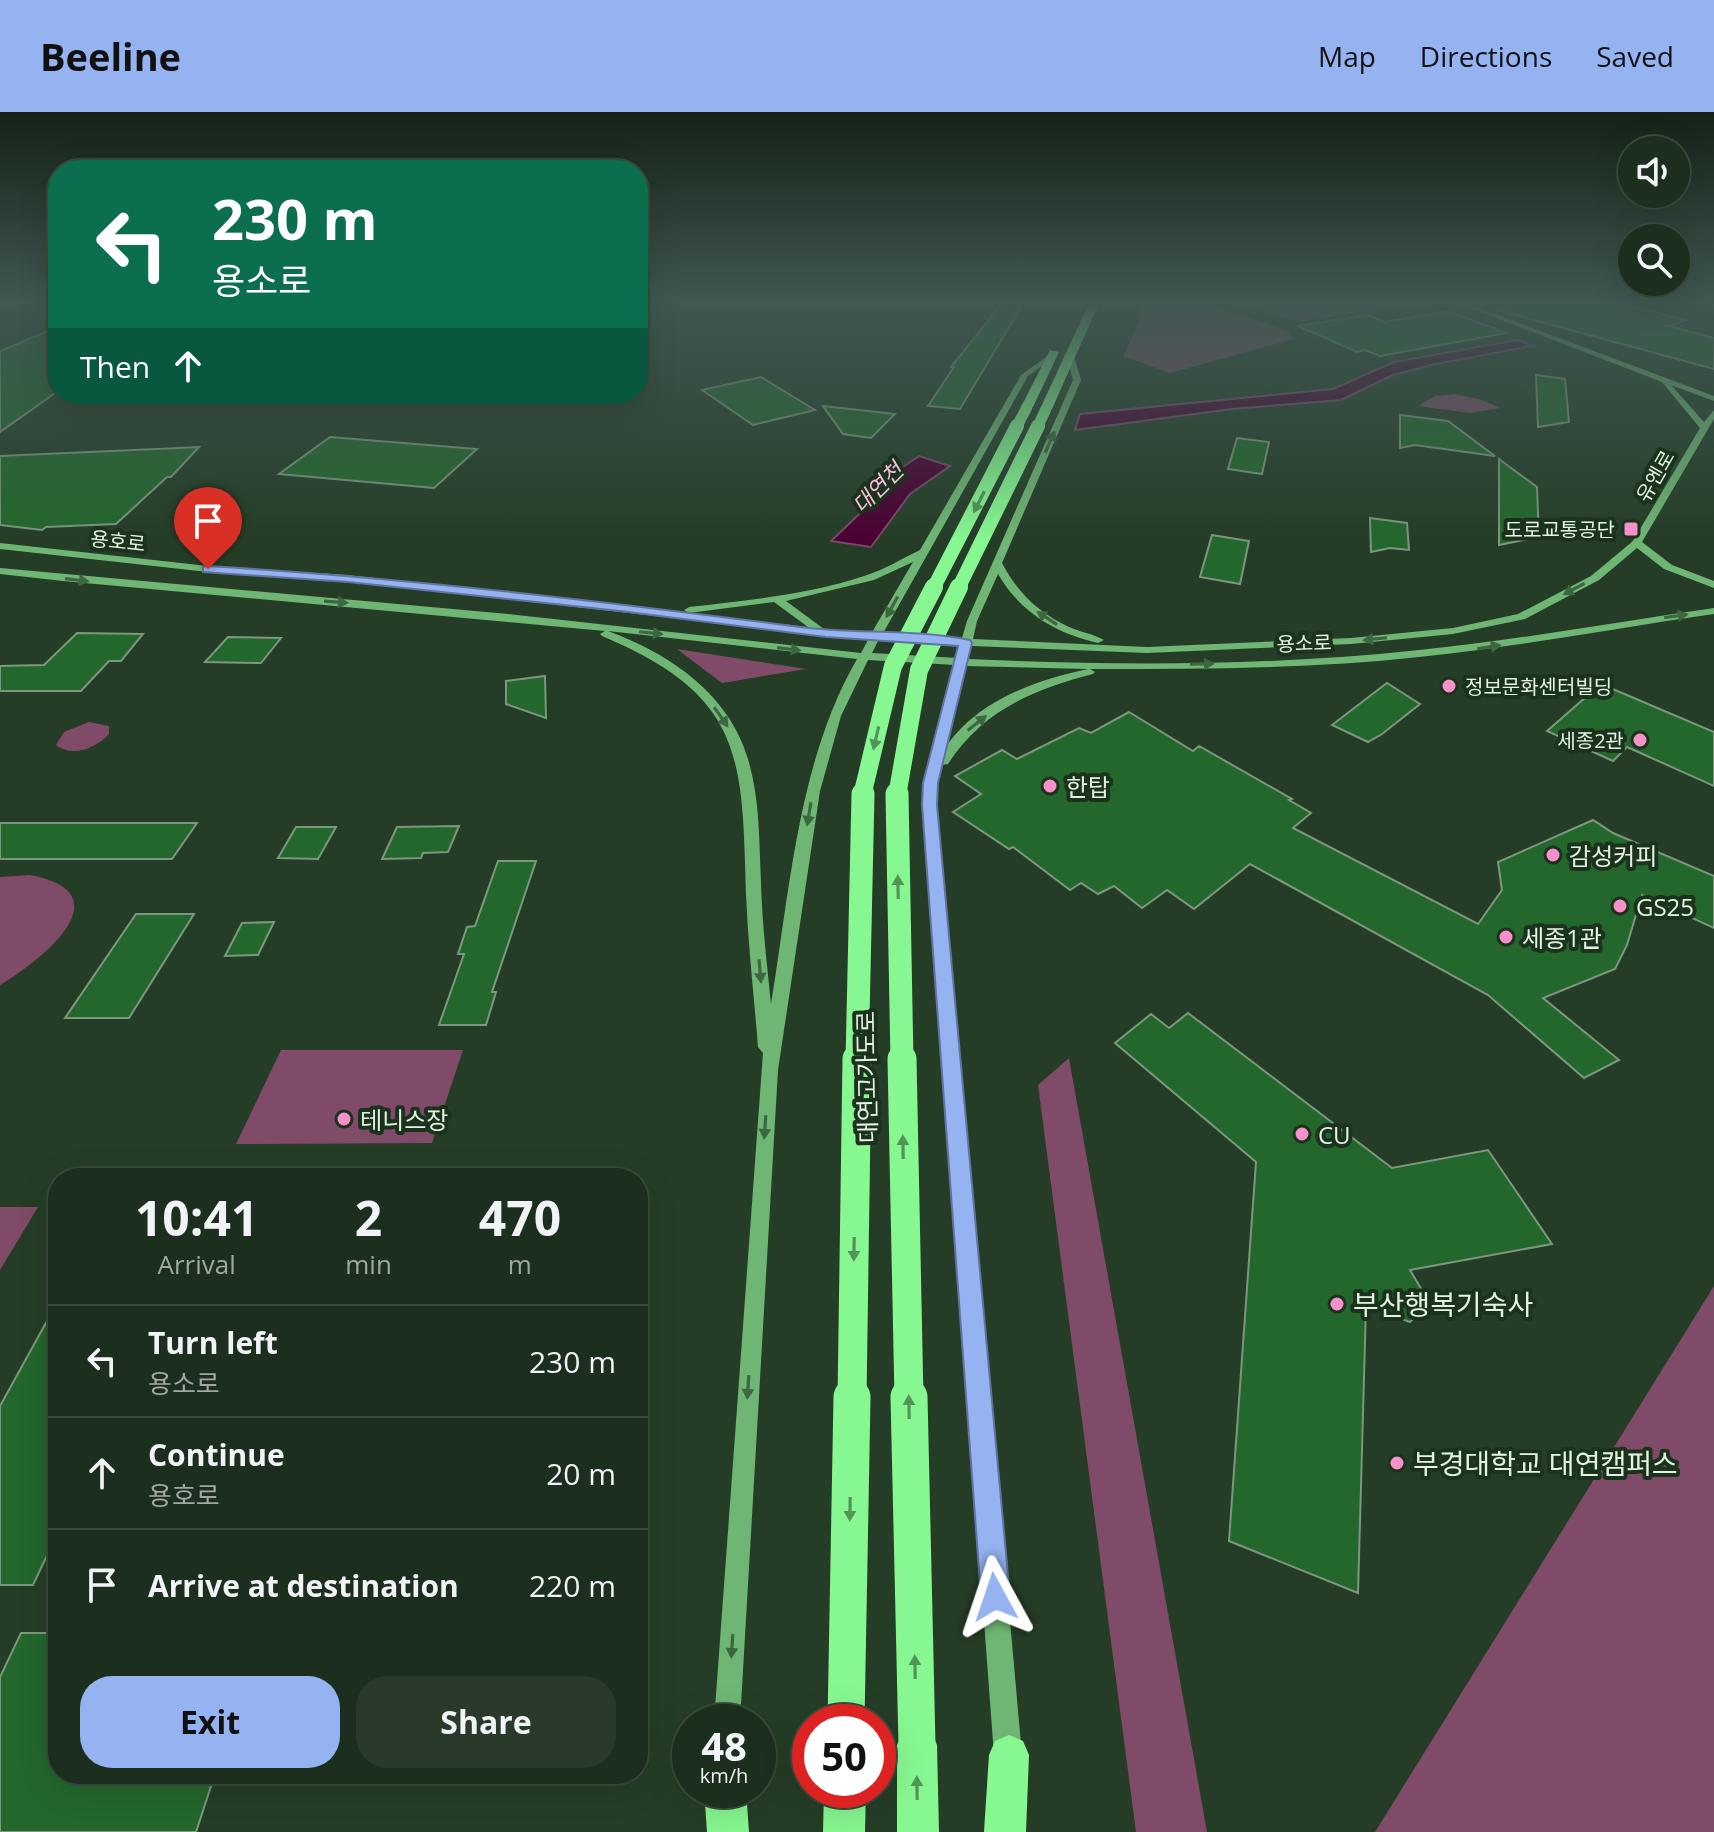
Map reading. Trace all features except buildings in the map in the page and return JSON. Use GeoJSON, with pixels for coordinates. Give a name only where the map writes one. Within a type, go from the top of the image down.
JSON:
{"type":"FeatureCollection","features":[{"type":"Feature","properties":{"kind":"highway","name":"대연고가도로"},"geometry":{"type":"LineString","coordinates":[[918,1832],[896,799],[919,670],[1036,408],[1044,381]]}},
{"type":"Feature","properties":{"kind":"highway","name":"대연고가도로"},"geometry":{"type":"LineString","coordinates":[[846,1704],[862,798],[893,666],[1053,381]]}},
{"type":"Feature","properties":{"kind":"highway"},"geometry":{"type":"LineString","coordinates":[[1005,1832],[1009,1755]]}},
{"type":"Feature","properties":{"kind":"highway"},"geometry":{"type":"LineString","coordinates":[[726,1808],[728,1832]]}},
{"type":"Feature","properties":{"kind":"highway"},"geometry":{"type":"LineString","coordinates":[[844,1832],[845,1808]]}},
{"type":"Feature","properties":{"kind":"main road"},"geometry":{"type":"LineString","coordinates":[[728,1704],[769,1070],[813,791],[835,716],[865,656],[1021,381]]}},
{"type":"Feature","properties":{"kind":"main road"},"geometry":{"type":"LineString","coordinates":[[1014,1832],[930,805],[931,783],[965,643],[1076,381]]}},
{"type":"Feature","properties":{"kind":"main road"},"geometry":{"type":"LineString","coordinates":[[1664,382],[1714,399]]}},
{"type":"Feature","properties":{"kind":"main road"},"geometry":{"type":"LineString","coordinates":[[1664,382],[1709,425]]}},
{"type":"Feature","properties":{"kind":"main road","name":"유엔로"},"geometry":{"type":"LineString","coordinates":[[1637,543],[1714,412]]}},
{"type":"Feature","properties":{"kind":"main road"},"geometry":{"type":"LineString","coordinates":[[1637,543],[1668,567],[1714,585]]}},
{"type":"Feature","properties":{"kind":"main road","name":"용소로"},"geometry":{"type":"LineString","coordinates":[[901,639],[1147,650],[1351,641],[1453,631],[1521,617],[1595,578],[1637,543]]}},
{"type":"Feature","properties":{"kind":"main road","name":"용호로"},"geometry":{"type":"LineString","coordinates":[[0,546],[208,569],[348,578],[620,607],[826,634],[901,639]]}},
{"type":"Feature","properties":{"kind":"main road"},"geometry":{"type":"LineString","coordinates":[[620,607],[687,610],[775,598],[872,576],[903,566],[925,550]]}},
{"type":"Feature","properties":{"kind":"main road"},"geometry":{"type":"LineString","coordinates":[[0,553],[61,553]]}},
{"type":"Feature","properties":{"kind":"main road"},"geometry":{"type":"LineString","coordinates":[[997,562],[1006,584],[1050,621],[1082,638],[1147,650]]}},
{"type":"Feature","properties":{"kind":"main road"},"geometry":{"type":"LineString","coordinates":[[110,583],[211,582],[220,579],[221,575],[208,569]]}},
{"type":"Feature","properties":{"kind":"main road","name":"용호로"},"geometry":{"type":"LineString","coordinates":[[0,571],[514,617],[892,658]]}},
{"type":"Feature","properties":{"kind":"main road"},"geometry":{"type":"LineString","coordinates":[[775,598],[801,620],[826,634]]}},
{"type":"Feature","properties":{"kind":"main road","name":"용소로"},"geometry":{"type":"LineString","coordinates":[[892,658],[1124,666],[1323,661],[1462,651],[1714,611]]}},
{"type":"Feature","properties":{"kind":"main road"},"geometry":{"type":"LineString","coordinates":[[590,627],[637,646],[683,674],[704,693],[728,725],[746,775],[769,1070]]}},
{"type":"Feature","properties":{"kind":"main road"},"geometry":{"type":"LineString","coordinates":[[931,783],[951,745],[1002,704],[1039,686],[1081,673],[1124,666]]}},
{"type":"Feature","properties":{"kind":"main road"},"geometry":{"type":"LineString","coordinates":[[718,1832],[721,1808]]}},
{"type":"Feature","properties":{"kind":"shaded area"},"geometry":{"type":"Polygon","coordinates":[[[1350,381],[1380,381],[1341,400],[1232,409],[1075,430],[1080,414],[1333,389],[1350,381]]]}},
{"type":"Feature","properties":{"kind":"shaded area"},"geometry":{"type":"Polygon","coordinates":[[[1455,394],[1501,408],[1470,413],[1418,406],[1435,396],[1455,394]]]}},
{"type":"Feature","properties":{"kind":"shaded area"},"geometry":{"type":"Polygon","coordinates":[[[919,456],[950,466],[910,494],[871,547],[831,541],[896,479],[894,473],[919,456]]]}},
{"type":"Feature","properties":{"kind":"shaded area"},"geometry":{"type":"Polygon","coordinates":[[[677,649],[806,669],[722,683],[677,649]]]}},
{"type":"Feature","properties":{"kind":"shaded area"},"geometry":{"type":"Polygon","coordinates":[[[89,722],[109,726],[109,734],[84,750],[69,751],[56,745],[64,732],[89,722]]]}},
{"type":"Feature","properties":{"kind":"shaded area"},"geometry":{"type":"Polygon","coordinates":[[[30,875],[58,884],[72,896],[74,911],[67,927],[53,944],[0,985],[0,877],[30,875]]]}},
{"type":"Feature","properties":{"kind":"shaded area","name":"테니스장"},"geometry":{"type":"Polygon","coordinates":[[[281,1050],[463,1050],[432,1143],[236,1144],[281,1050]]]}},
{"type":"Feature","properties":{"kind":"shaded area"},"geometry":{"type":"Polygon","coordinates":[[[1069,1058],[1207,1832],[1136,1832],[1038,1085],[1069,1058]]]}},
{"type":"Feature","properties":{"kind":"shaded area"},"geometry":{"type":"Polygon","coordinates":[[[0,1207],[38,1207],[0,1270],[0,1207]]]}},
{"type":"Feature","properties":{"kind":"shaded area"},"geometry":{"type":"Polygon","coordinates":[[[1714,1286],[1714,1832],[1375,1832],[1714,1286]]]}},
{"type":"Feature","properties":{"kind":"place","name":"도로교통공단"},"geometry":{"type":"Point","coordinates":[1631,529]}},
{"type":"Feature","properties":{"kind":"place","name":"정보문화센터빌딩"},"geometry":{"type":"Point","coordinates":[1449,686]}},
{"type":"Feature","properties":{"kind":"place","name":"세종2관"},"geometry":{"type":"Point","coordinates":[1640,740]}},
{"type":"Feature","properties":{"kind":"place","name":"한탑"},"geometry":{"type":"Point","coordinates":[1050,786]}},
{"type":"Feature","properties":{"kind":"place","name":"감성커피"},"geometry":{"type":"Point","coordinates":[1553,855]}},
{"type":"Feature","properties":{"kind":"place","name":"GS25"},"geometry":{"type":"Point","coordinates":[1620,906]}},
{"type":"Feature","properties":{"kind":"place","name":"세종1관"},"geometry":{"type":"Point","coordinates":[1506,937]}},
{"type":"Feature","properties":{"kind":"place","name":"테니스장"},"geometry":{"type":"Point","coordinates":[344,1119]}},
{"type":"Feature","properties":{"kind":"place","name":"CU"},"geometry":{"type":"Point","coordinates":[1302,1134]}},
{"type":"Feature","properties":{"kind":"place","name":"부산행복기숙사"},"geometry":{"type":"Point","coordinates":[1337,1304]}},
{"type":"Feature","properties":{"kind":"place","name":"부경대학교 대연캠퍼스"},"geometry":{"type":"Point","coordinates":[1397,1463]}},
{"type":"Feature","properties":{"kind":"route"},"geometry":{"type":"LineString","coordinates":[[208,569],[348,578],[620,607],[826,634],[965,643],[931,783],[930,805],[995,1597]]}},
{"type":"Feature","properties":{"kind":"water label","name":"대연천"},"geometry":{"type":"Point","coordinates":[877,487]}}]}
